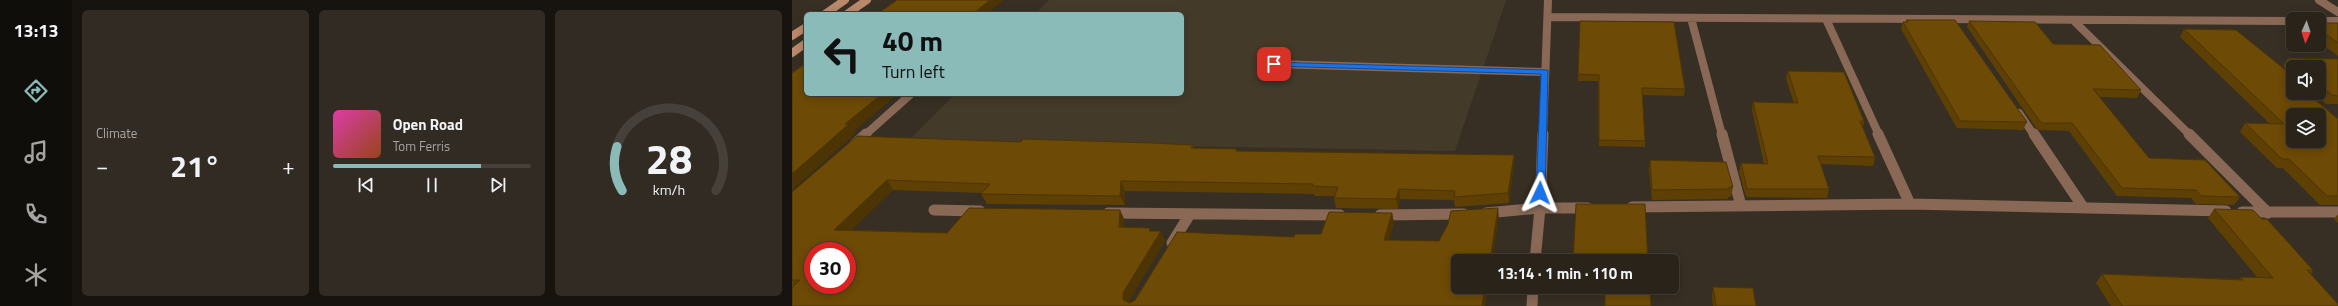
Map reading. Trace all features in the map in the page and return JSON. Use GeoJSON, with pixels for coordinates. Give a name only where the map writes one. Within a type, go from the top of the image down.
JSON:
{"type":"FeatureCollection","features":[{"type":"Feature","properties":{"kind":"street"},"geometry":{"type":"LineString","coordinates":[[828,12],[846,0]]}},
{"type":"Feature","properties":{"kind":"street"},"geometry":{"type":"LineString","coordinates":[[850,12],[867,0]]}},
{"type":"Feature","properties":{"kind":"street"},"geometry":{"type":"LineString","coordinates":[[1536,254],[1540,208],[1548,0]]}},
{"type":"Feature","properties":{"kind":"street"},"geometry":{"type":"LineString","coordinates":[[2320,0],[2338,12]]}},
{"type":"Feature","properties":{"kind":"street"},"geometry":{"type":"LineString","coordinates":[[1548,17],[2286,21]]}},
{"type":"Feature","properties":{"kind":"street"},"geometry":{"type":"LineString","coordinates":[[1691,18],[1741,206]]}},
{"type":"Feature","properties":{"kind":"street"},"geometry":{"type":"LineString","coordinates":[[1826,18],[1910,204]]}},
{"type":"Feature","properties":{"kind":"street"},"geometry":{"type":"LineString","coordinates":[[1954,19],[1963,32]]}},
{"type":"Feature","properties":{"kind":"street"},"geometry":{"type":"LineString","coordinates":[[2073,20],[2268,213]]}},
{"type":"Feature","properties":{"kind":"street"},"geometry":{"type":"LineString","coordinates":[[2220,20],[2232,31]]}},
{"type":"Feature","properties":{"kind":"street"},"geometry":{"type":"LineString","coordinates":[[2326,21],[2338,21]]}},
{"type":"Feature","properties":{"kind":"street"},"geometry":{"type":"LineString","coordinates":[[792,36],[804,28]]}},
{"type":"Feature","properties":{"kind":"street"},"geometry":{"type":"LineString","coordinates":[[792,53],[804,44]]}},
{"type":"Feature","properties":{"kind":"street"},"geometry":{"type":"LineString","coordinates":[[1274,64],[1545,72]]}},
{"type":"Feature","properties":{"kind":"street"},"geometry":{"type":"LineString","coordinates":[[844,154],[909,96]]}},
{"type":"Feature","properties":{"kind":"street"},"geometry":{"type":"LineString","coordinates":[[2012,104],[2083,207]]}},
{"type":"Feature","properties":{"kind":"street"},"geometry":{"type":"LineString","coordinates":[[1617,208],[1910,204],[2083,207],[2268,213],[2338,212]]}},
{"type":"Feature","properties":{"kind":"street"},"geometry":{"type":"LineString","coordinates":[[1371,215],[1427,216],[1540,208],[1602,208]]}},
{"type":"Feature","properties":{"kind":"street"},"geometry":{"type":"LineString","coordinates":[[934,210],[990,211]]}},
{"type":"Feature","properties":{"kind":"street"},"geometry":{"type":"LineString","coordinates":[[1094,212],[1348,215]]}},
{"type":"Feature","properties":{"kind":"street"},"geometry":{"type":"LineString","coordinates":[[1166,253],[1190,214]]}},
{"type":"Feature","properties":{"kind":"street"},"geometry":{"type":"LineString","coordinates":[[1532,306],[1533,294]]}},
{"type":"Feature","properties":{"kind":"shaded area"},"geometry":{"type":"Polygon","coordinates":[[[1049,0],[1506,0],[1455,151],[908,141],[953,96],[1184,96],[1184,12],[1037,12],[1049,0]]]}},
{"type":"Feature","properties":{"kind":"building"},"geometry":{"type":"Polygon","coordinates":[[[897,0],[990,0],[975,12],[880,12],[897,0]]]}},
{"type":"Feature","properties":{"kind":"building"},"geometry":{"type":"Polygon","coordinates":[[[1906,20],[1955,20],[2027,122],[1960,121],[1903,22],[1908,22],[1906,20]]]}},
{"type":"Feature","properties":{"kind":"building"},"geometry":{"type":"Polygon","coordinates":[[[1580,21],[1674,22],[1685,89],[1642,88],[1645,141],[1599,140],[1599,75],[1578,74],[1580,21]]]}},
{"type":"Feature","properties":{"kind":"building"},"geometry":{"type":"Polygon","coordinates":[[[1969,21],[2035,22],[2053,44],[2100,45],[2141,90],[2093,89],[2149,158],[2205,160],[2240,197],[2201,196],[2196,190],[2122,188],[2072,123],[2042,123],[2039,120],[1969,21]]]}},
{"type":"Feature","properties":{"kind":"building"},"geometry":{"type":"Polygon","coordinates":[[[2326,23],[2338,23],[2338,43],[2326,34],[2326,23]]]}},
{"type":"Feature","properties":{"kind":"building"},"geometry":{"type":"Polygon","coordinates":[[[2184,29],[2236,30],[2286,70],[2286,100],[2315,100],[2325,108],[2286,108],[2286,148],[2326,148],[2326,109],[2338,119],[2338,196],[2327,196],[2289,159],[2282,159],[2245,123],[2284,124],[2184,29]]]}},
{"type":"Feature","properties":{"kind":"building"},"geometry":{"type":"Polygon","coordinates":[[[2288,58],[2338,59],[2338,96],[2332,95],[2326,90],[2326,60],[2290,60],[2288,58]]]}},
{"type":"Feature","properties":{"kind":"building"},"geometry":{"type":"Polygon","coordinates":[[[804,64],[804,96],[880,96],[845,124],[849,124],[792,174],[792,73],[804,64]]]}},
{"type":"Feature","properties":{"kind":"building"},"geometry":{"type":"Polygon","coordinates":[[[1788,71],[1844,72],[1864,121],[1860,121],[1875,157],[1818,156],[1829,189],[1747,189],[1741,163],[1768,164],[1753,102],[1798,103],[1788,71]]]}},
{"type":"Feature","properties":{"kind":"building"},"geometry":{"type":"Polygon","coordinates":[[[857,136],[1021,142],[1023,139],[1152,143],[1193,145],[1191,148],[1237,149],[1236,151],[1514,155],[1508,193],[1454,197],[1455,191],[1399,189],[1396,199],[1334,198],[1338,187],[1312,186],[1313,184],[1121,181],[1120,196],[981,194],[990,184],[887,180],[834,230],[947,233],[969,208],[1120,210],[1119,227],[1150,228],[1149,231],[1161,231],[1123,293],[1123,300],[1130,303],[1135,300],[1177,232],[1294,237],[1295,234],[1321,234],[1329,212],[1392,213],[1384,240],[1439,241],[1448,224],[1451,211],[1498,208],[1491,254],[1451,254],[1451,294],[1484,294],[1482,306],[792,306],[792,288],[800,280],[792,280],[792,192],[857,136]]]}},
{"type":"Feature","properties":{"kind":"building"},"geometry":{"type":"Polygon","coordinates":[[[1650,160],[1726,162],[1733,187],[1729,187],[1729,189],[1652,190],[1650,160]]]}},
{"type":"Feature","properties":{"kind":"building"},"geometry":{"type":"Polygon","coordinates":[[[1576,204],[1645,204],[1648,254],[1573,254],[1576,204]]]}},
{"type":"Feature","properties":{"kind":"building"},"geometry":{"type":"Polygon","coordinates":[[[2214,209],[2253,210],[2262,219],[2267,219],[2313,270],[2307,270],[2338,304],[2338,306],[2122,306],[2102,274],[2243,280],[2241,277],[2273,278],[2214,209]]]}},
{"type":"Feature","properties":{"kind":"building"},"geometry":{"type":"Polygon","coordinates":[[[1713,287],[1753,288],[1756,306],[1716,306],[1713,287]]]}},
{"type":"Feature","properties":{"kind":"building"},"geometry":{"type":"Polygon","coordinates":[[[1605,294],[1650,294],[1651,306],[1605,306],[1605,294]]]}},
{"type":"Feature","properties":{"kind":"route"},"geometry":{"type":"LineString","coordinates":[[1274,64],[1545,72],[1540,193]]}}]}
